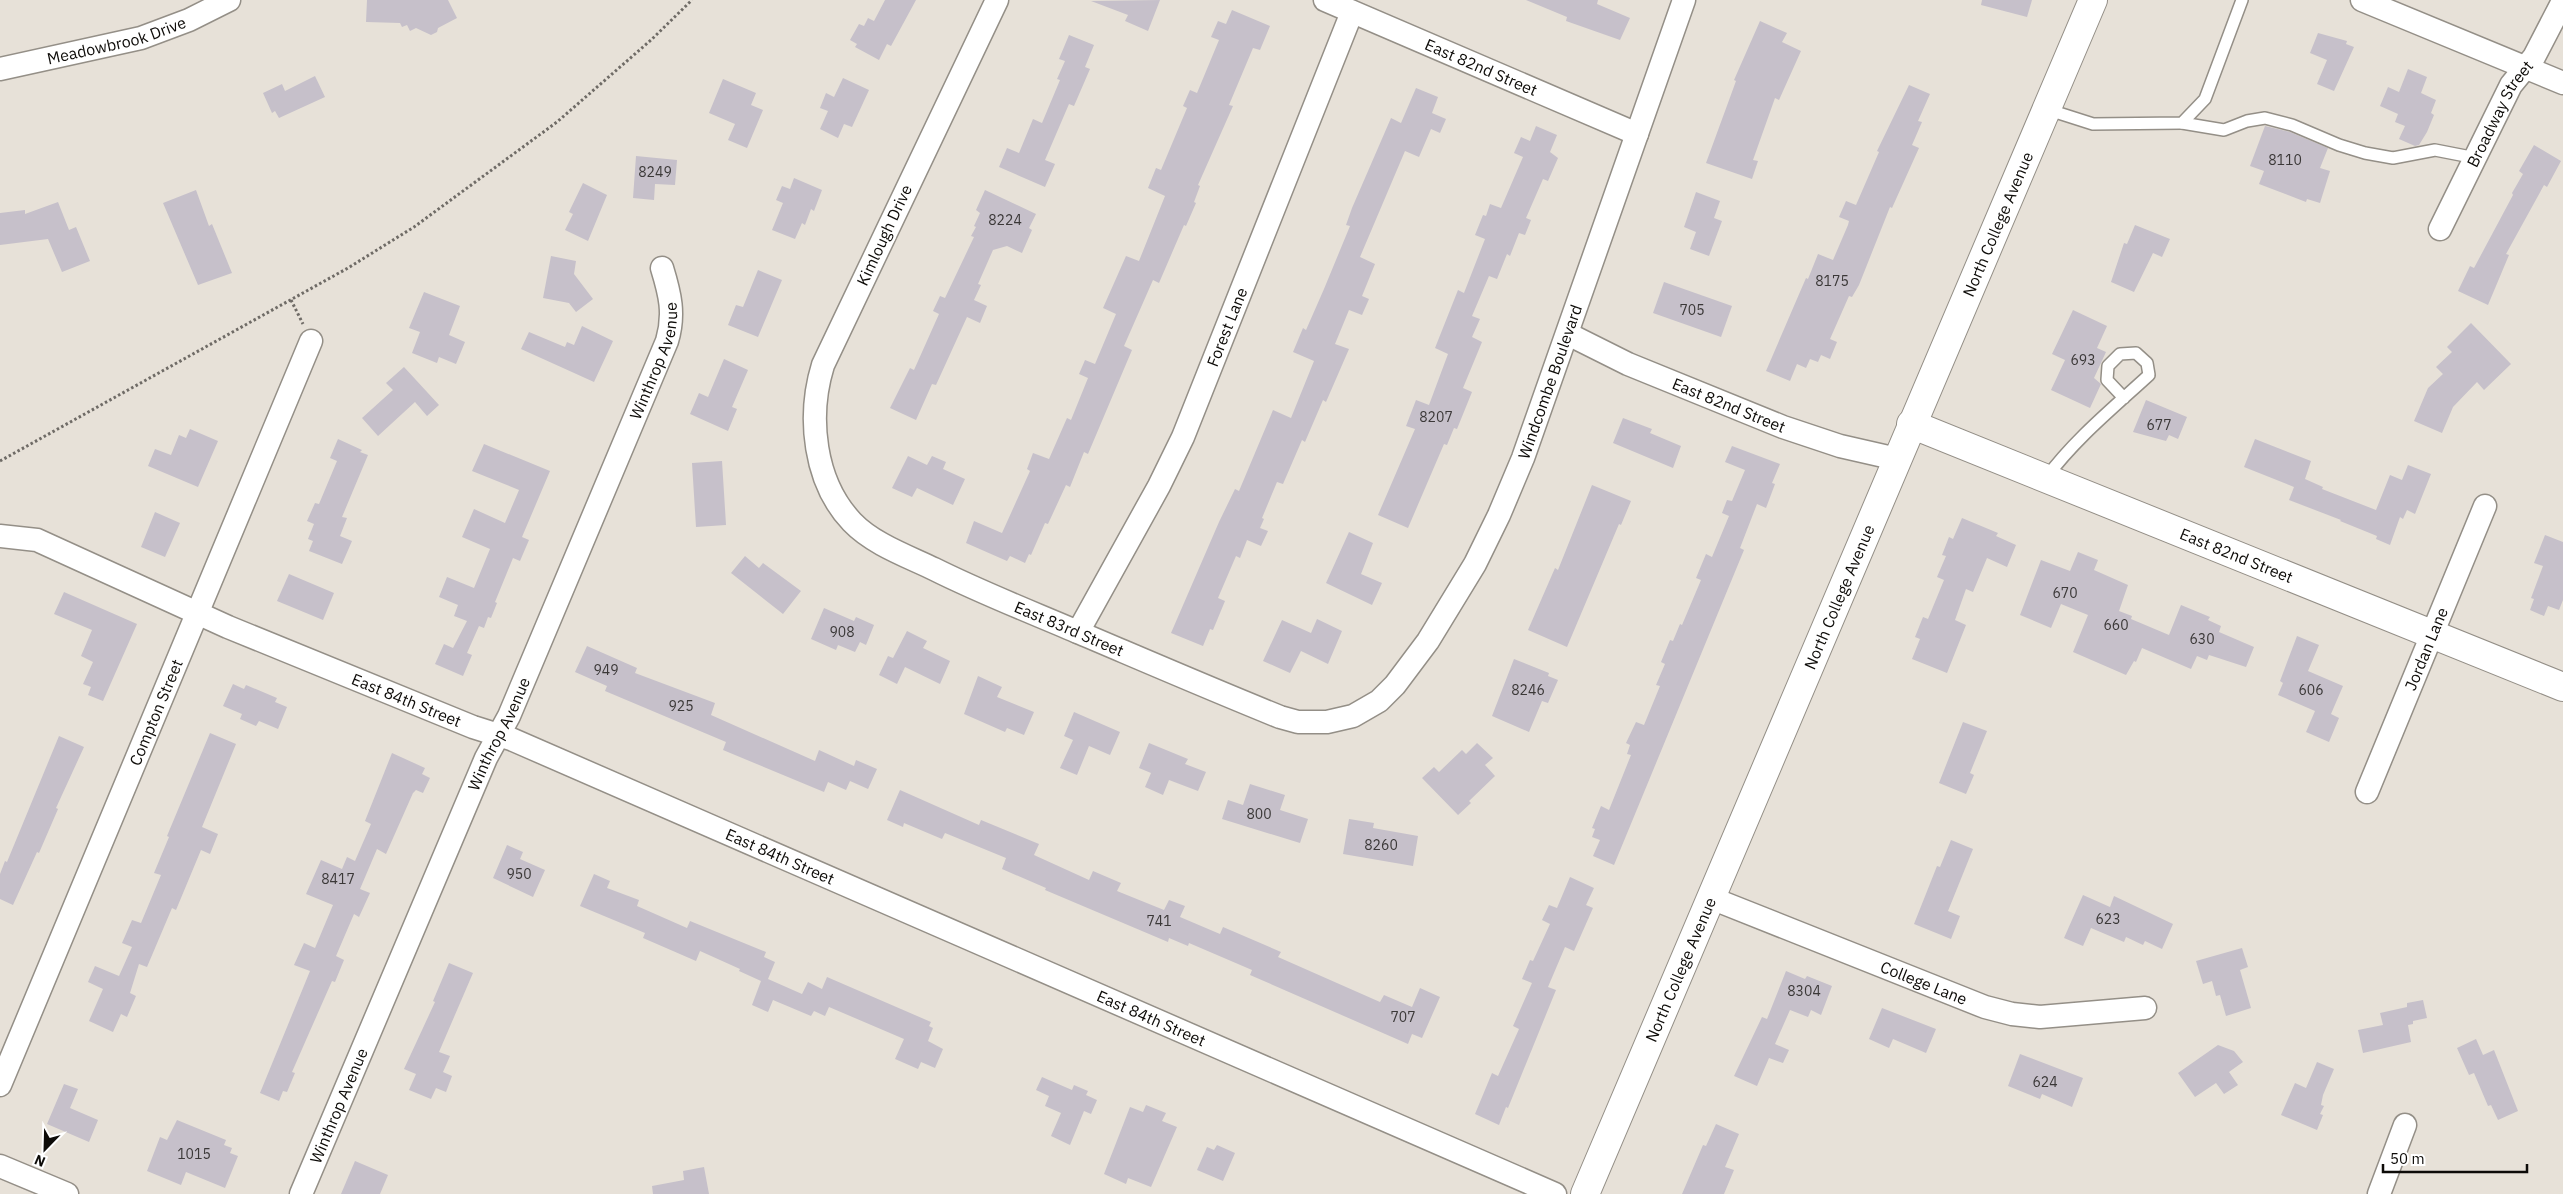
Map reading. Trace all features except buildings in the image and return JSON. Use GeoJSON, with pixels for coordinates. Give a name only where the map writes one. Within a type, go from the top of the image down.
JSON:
{"type":"FeatureCollection","features":[{"type":"Feature","properties":{"kind":"main road","name":"North College Avenue"},"geometry":{"type":"LineString","coordinates":[[1585,1194],[1896,459],[2093,0]]}},
{"type":"Feature","properties":{"kind":"main road","name":"East 82nd Street"},"geometry":{"type":"LineString","coordinates":[[1911,424],[2563,687]]}},
{"type":"Feature","properties":{"kind":"street","name":"Meadowbrook Drive"},"geometry":{"type":"LineString","coordinates":[[0,70],[141,38],[190,20],[229,0]]}},
{"type":"Feature","properties":{"kind":"street","name":"Kimlough Drive"},"geometry":{"type":"LineString","coordinates":[[826,480],[817,446],[814,418],[818,383],[824,365],[997,0]]}},
{"type":"Feature","properties":{"kind":"street","name":"East 82nd Street"},"geometry":{"type":"LineString","coordinates":[[1325,0],[1637,134]]}},
{"type":"Feature","properties":{"kind":"street","name":"Windcombe Boulevard"},"geometry":{"type":"LineString","coordinates":[[1343,718],[1353,716],[1372,705],[1395,685],[1428,642],[1462,587],[1510,491],[1568,334],[1684,0]]}},
{"type":"Feature","properties":{"kind":"street"},"geometry":{"type":"LineString","coordinates":[[2362,0],[2563,83]]}},
{"type":"Feature","properties":{"kind":"street","name":"Broadway Street"},"geometry":{"type":"LineString","coordinates":[[2440,230],[2511,85],[2534,57],[2563,1]]}},
{"type":"Feature","properties":{"kind":"street","name":"Forest Lane"},"geometry":{"type":"LineString","coordinates":[[1078,632],[1184,437],[1352,12]]}},
{"type":"Feature","properties":{"kind":"street","name":"Winthrop Avenue"},"geometry":{"type":"LineString","coordinates":[[301,1194],[486,758],[509,716],[667,341],[671,326],[672,299],[662,268]]}},
{"type":"Feature","properties":{"kind":"street","name":"East 82nd Street"},"geometry":{"type":"LineString","coordinates":[[1568,334],[1628,364],[1783,427],[1840,446],[1896,459]]}},
{"type":"Feature","properties":{"kind":"street","name":"Compton Street"},"geometry":{"type":"LineString","coordinates":[[0,1085],[311,341]]}},
{"type":"Feature","properties":{"kind":"street","name":"East 83rd Street"},"geometry":{"type":"LineString","coordinates":[[826,480],[846,515],[859,529],[880,543],[960,582],[1280,717],[1298,722],[1318,723],[1343,718]]}},
{"type":"Feature","properties":{"kind":"street","name":"Jordan Lane"},"geometry":{"type":"LineString","coordinates":[[2367,792],[2485,506]]}},
{"type":"Feature","properties":{"kind":"street","name":"East 84th Street"},"geometry":{"type":"LineString","coordinates":[[0,536],[37,540],[198,614],[473,727],[498,735],[1555,1194]]}},
{"type":"Feature","properties":{"kind":"street","name":"College Lane"},"geometry":{"type":"LineString","coordinates":[[1711,898],[1985,1007],[2012,1014],[2040,1017],[2145,1008]]}},
{"type":"Feature","properties":{"kind":"street"},"geometry":{"type":"LineString","coordinates":[[2379,1194],[2405,1125]]}},
{"type":"Feature","properties":{"kind":"street"},"geometry":{"type":"LineString","coordinates":[[0,1166],[67,1194]]}},
{"type":"Feature","properties":{"kind":"lane"},"geometry":{"type":"LineString","coordinates":[[2182,123],[2205,99],[2242,0]]}},
{"type":"Feature","properties":{"kind":"lane"},"geometry":{"type":"LineString","coordinates":[[2046,109],[2093,124],[2182,123],[2224,130],[2246,121],[2265,118],[2292,125],[2339,145],[2365,153],[2393,158],[2435,150],[2476,158]]}},
{"type":"Feature","properties":{"kind":"lane"},"geometry":{"type":"LineString","coordinates":[[2046,478],[2067,450],[2124,398]]}},
{"type":"Feature","properties":{"kind":"path"},"geometry":{"type":"LineString","coordinates":[[0,461],[348,268],[414,227],[473,185],[600,85],[692,0]]}},
{"type":"Feature","properties":{"kind":"path"},"geometry":{"type":"LineString","coordinates":[[291,300],[311,341]]}}]}
